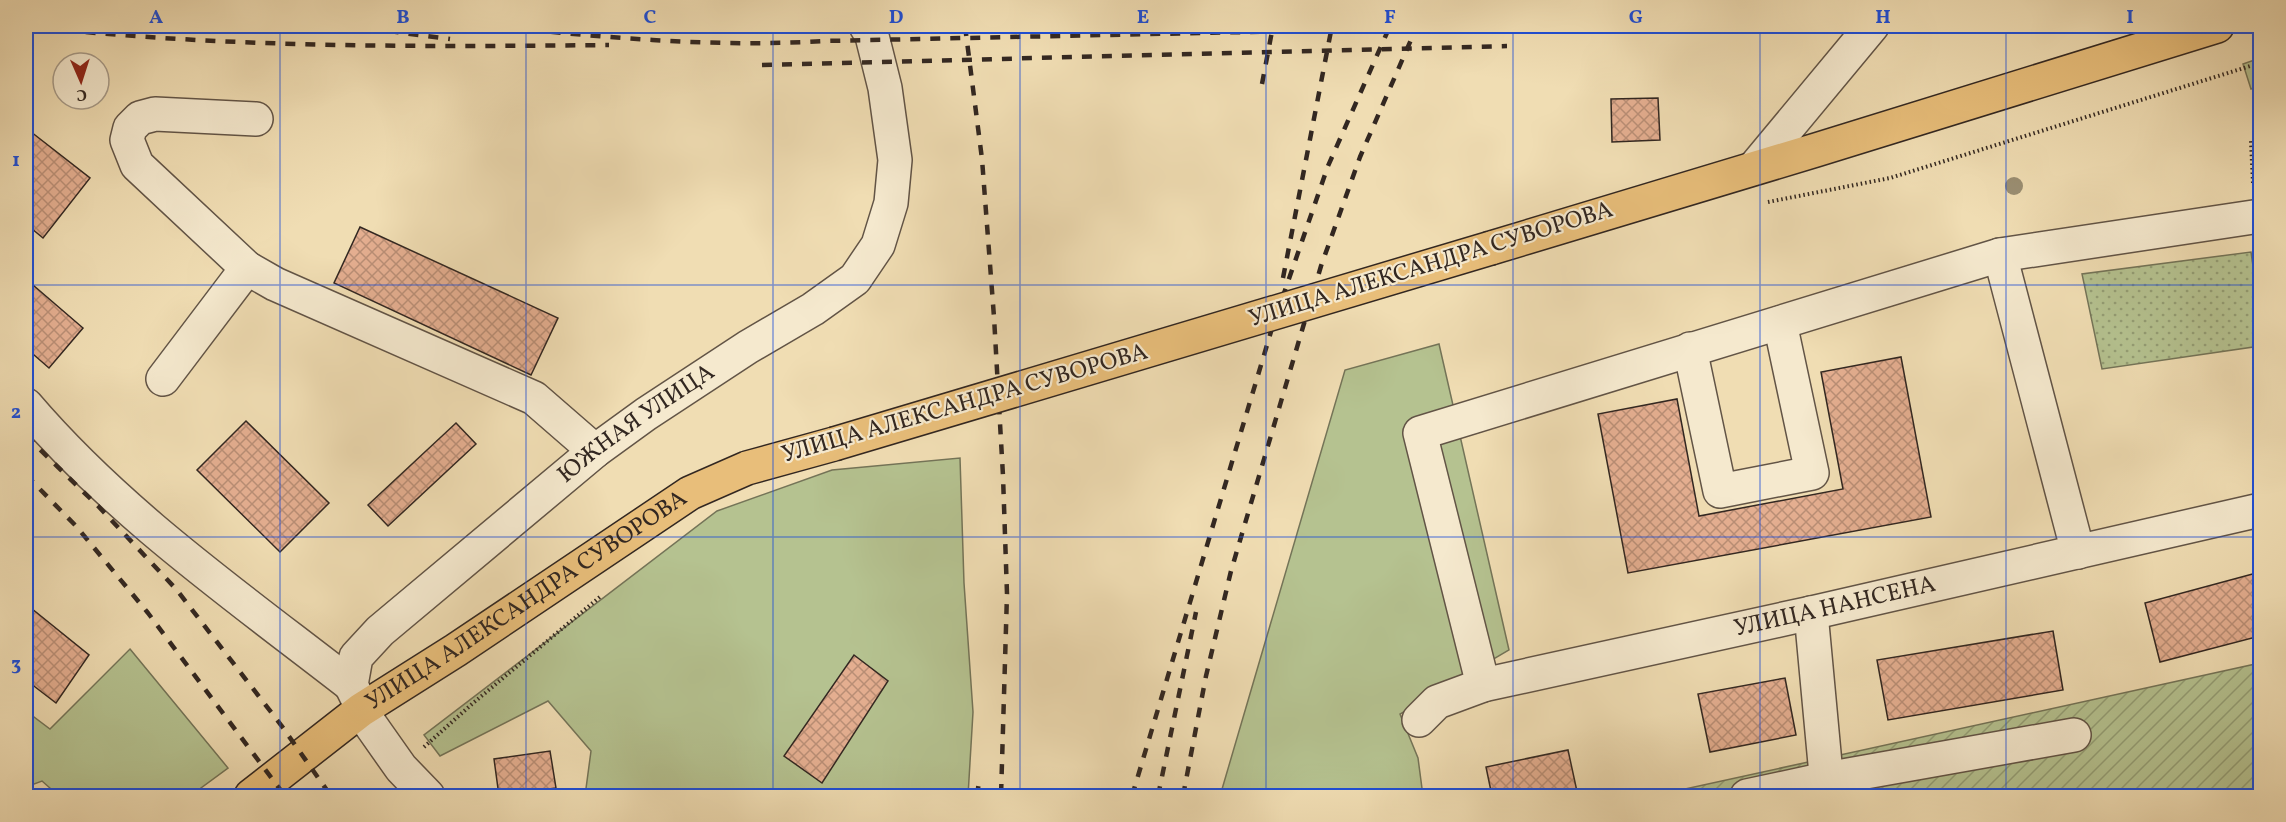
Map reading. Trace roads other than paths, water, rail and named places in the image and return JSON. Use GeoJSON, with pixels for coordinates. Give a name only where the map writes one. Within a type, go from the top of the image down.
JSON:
{"type":"FeatureCollection","features":[{"type":"Feature","properties":{"kind":"main road","name":"УЛИЦА АЛЕКСАНДРА СУВОРОВА"},"geometry":{"type":"LineString","coordinates":[[251,796],[356,698],[466,643],[690,492],[747,468],[1491,248],[2217,26]]}},
{"type":"Feature","properties":{"kind":"street","name":"ЮЖНАЯ УЛИЦА"},"geometry":{"type":"LineString","coordinates":[[356,698],[356,657],[380,631],[595,451],[646,414],[748,347],[813,309],[855,279],[878,245],[891,203],[895,160],[885,88],[872,36],[866,26]]}},
{"type":"Feature","properties":{"kind":"street"},"geometry":{"type":"LineString","coordinates":[[1754,168],[1872,26]]}},
{"type":"Feature","properties":{"kind":"street"},"geometry":{"type":"LineString","coordinates":[[256,119],[155,114],[140,118],[130,128],[127,140],[137,165],[247,268],[275,284],[534,398],[595,451]]}},
{"type":"Feature","properties":{"kind":"street"},"geometry":{"type":"LineString","coordinates":[[1483,685],[1420,433],[2000,255],[2257,204]]}},
{"type":"Feature","properties":{"kind":"street"},"geometry":{"type":"LineString","coordinates":[[2000,255],[2078,552]]}},
{"type":"Feature","properties":{"kind":"street"},"geometry":{"type":"LineString","coordinates":[[163,379],[247,268]]}},
{"type":"Feature","properties":{"kind":"street"},"geometry":{"type":"LineString","coordinates":[[1690,350],[1720,491],[1812,473],[1780,322]]}},
{"type":"Feature","properties":{"kind":"street"},"geometry":{"type":"LineString","coordinates":[[26,405],[61,446],[171,546],[356,698],[401,768],[428,796]]}},
{"type":"Feature","properties":{"kind":"street","name":"УЛИЦА НАНСЕНА"},"geometry":{"type":"LineString","coordinates":[[1419,720],[1437,702],[1483,685],[1811,613],[2260,510]]}},
{"type":"Feature","properties":{"kind":"street"},"geometry":{"type":"LineString","coordinates":[[1811,613],[1827,788]]}},
{"type":"Feature","properties":{"kind":"street"},"geometry":{"type":"LineString","coordinates":[[1747,796],[1827,788],[2074,735]]}},
{"type":"Feature","properties":{"kind":"railway"},"geometry":{"type":"LineString","coordinates":[[26,26],[172,39],[245,42],[390,46],[609,45]]}},
{"type":"Feature","properties":{"kind":"railway"},"geometry":{"type":"LineString","coordinates":[[349,26],[450,39]]}},
{"type":"Feature","properties":{"kind":"railway"},"geometry":{"type":"LineString","coordinates":[[491,26],[615,37],[741,43],[1529,26]]}},
{"type":"Feature","properties":{"kind":"railway"},"geometry":{"type":"LineString","coordinates":[[965,26],[982,159],[1003,476],[1007,594],[1001,796]]}},
{"type":"Feature","properties":{"kind":"railway"},"geometry":{"type":"LineString","coordinates":[[1262,84],[1273,26]]}},
{"type":"Feature","properties":{"kind":"railway"},"geometry":{"type":"LineString","coordinates":[[1283,278],[1332,26]]}},
{"type":"Feature","properties":{"kind":"railway"},"geometry":{"type":"LineString","coordinates":[[1132,796],[1273,325],[1328,166],[1390,26]]}},
{"type":"Feature","properties":{"kind":"railway"},"geometry":{"type":"LineString","coordinates":[[1183,796],[1206,676],[1231,571],[1321,266],[1360,157],[1417,26]]}},
{"type":"Feature","properties":{"kind":"railway"},"geometry":{"type":"LineString","coordinates":[[762,65],[1507,46]]}},
{"type":"Feature","properties":{"kind":"railway"},"geometry":{"type":"LineString","coordinates":[[26,436],[99,507],[176,589],[281,725],[331,796]]}},
{"type":"Feature","properties":{"kind":"railway"},"geometry":{"type":"LineString","coordinates":[[26,475],[76,526],[148,613],[285,796]]}},
{"type":"Feature","properties":{"kind":"railway"},"geometry":{"type":"LineString","coordinates":[[1158,796],[1196,612]]}},
{"type":"Feature","properties":{"kind":"railway"},"geometry":{"type":"LineString","coordinates":[[977,796],[979,781]]}}]}
